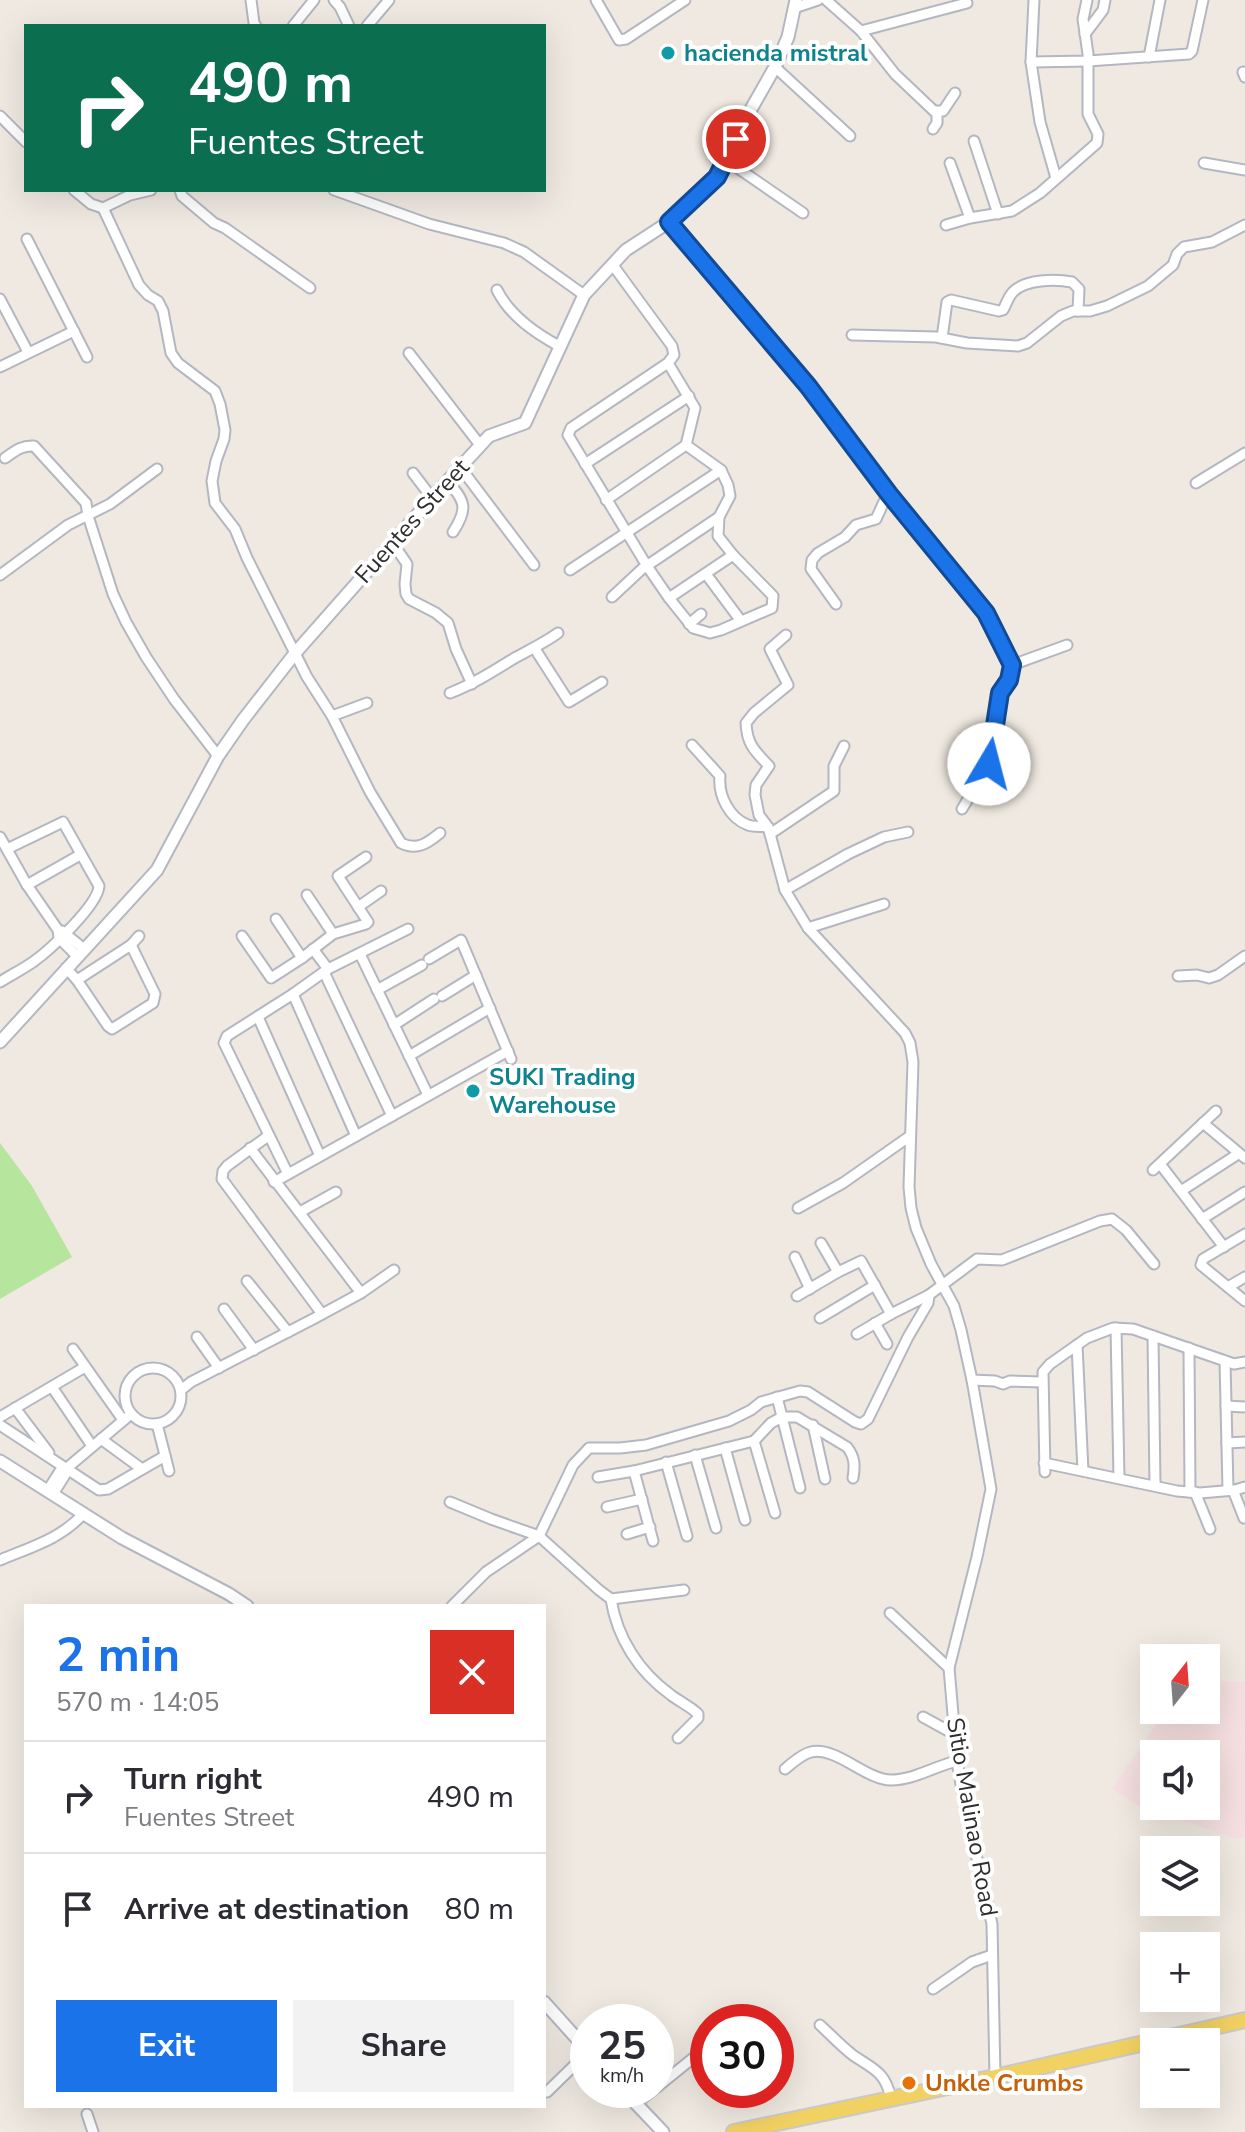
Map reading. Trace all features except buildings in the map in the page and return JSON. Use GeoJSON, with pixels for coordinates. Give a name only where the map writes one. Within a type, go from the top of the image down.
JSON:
{"type":"FeatureCollection","features":[{"type":"Feature","properties":{"kind":"main road"},"geometry":{"type":"LineString","coordinates":[[734,2132],[1245,2020]]}},
{"type":"Feature","properties":{"kind":"street"},"geometry":{"type":"LineString","coordinates":[[251,0],[255,24]]}},
{"type":"Feature","properties":{"kind":"street"},"geometry":{"type":"LineString","coordinates":[[295,24],[314,0]]}},
{"type":"Feature","properties":{"kind":"street"},"geometry":{"type":"LineString","coordinates":[[334,0],[348,24]]}},
{"type":"Feature","properties":{"kind":"street"},"geometry":{"type":"LineString","coordinates":[[369,24],[389,0]]}},
{"type":"Feature","properties":{"kind":"street"},"geometry":{"type":"LineString","coordinates":[[601,2],[619,40],[626,39],[685,0]]}},
{"type":"Feature","properties":{"kind":"street"},"geometry":{"type":"LineString","coordinates":[[795,4],[818,0]]}},
{"type":"Feature","properties":{"kind":"street"},"geometry":{"type":"LineString","coordinates":[[826,0],[861,31],[895,74],[937,112],[937,123],[933,129]]}},
{"type":"Feature","properties":{"kind":"street"},"geometry":{"type":"LineString","coordinates":[[1034,0],[1031,62],[1040,122],[1056,178]]}},
{"type":"Feature","properties":{"kind":"street"},"geometry":{"type":"LineString","coordinates":[[946,225],[1012,211],[1040,193],[1097,143],[1098,134],[1088,114],[1088,61],[1083,19],[1087,0]]}},
{"type":"Feature","properties":{"kind":"street"},"geometry":{"type":"LineString","coordinates":[[1085,34],[1103,10],[1105,0]]}},
{"type":"Feature","properties":{"kind":"street"},"geometry":{"type":"LineString","coordinates":[[1149,57],[1160,0]]}},
{"type":"Feature","properties":{"kind":"street"},"geometry":{"type":"LineString","coordinates":[[1031,62],[1189,54],[1203,0]]}},
{"type":"Feature","properties":{"kind":"street"},"geometry":{"type":"LineString","coordinates":[[861,31],[967,3]]}},
{"type":"Feature","properties":{"kind":"street","name":"Fuentes Street"},"geometry":{"type":"LineString","coordinates":[[0,1042],[157,870],[218,756],[296,652],[489,436],[525,423],[584,295],[626,250],[669,222],[717,177],[775,67],[788,37],[795,4]]}},
{"type":"Feature","properties":{"kind":"street"},"geometry":{"type":"LineString","coordinates":[[775,67],[850,136]]}},
{"type":"Feature","properties":{"kind":"street"},"geometry":{"type":"LineString","coordinates":[[937,112],[943,111],[955,93]]}},
{"type":"Feature","properties":{"kind":"street"},"geometry":{"type":"LineString","coordinates":[[0,116],[24,140]]}},
{"type":"Feature","properties":{"kind":"street"},"geometry":{"type":"LineString","coordinates":[[974,141],[998,214]]}},
{"type":"Feature","properties":{"kind":"street"},"geometry":{"type":"LineString","coordinates":[[726,160],[803,213]]}},
{"type":"Feature","properties":{"kind":"street"},"geometry":{"type":"LineString","coordinates":[[950,163],[970,218]]}},
{"type":"Feature","properties":{"kind":"street"},"geometry":{"type":"LineString","coordinates":[[1204,163],[1245,170]]}},
{"type":"Feature","properties":{"kind":"street"},"geometry":{"type":"LineString","coordinates":[[76,192],[91,204],[103,208],[143,192]]}},
{"type":"Feature","properties":{"kind":"street"},"geometry":{"type":"LineString","coordinates":[[181,192],[214,223],[310,288]]}},
{"type":"Feature","properties":{"kind":"street"},"geometry":{"type":"LineString","coordinates":[[340,192],[429,224],[504,243],[524,252],[584,295]]}},
{"type":"Feature","properties":{"kind":"street"},"geometry":{"type":"LineString","coordinates":[[103,208],[139,285],[158,301],[163,311],[171,353],[178,363],[215,391],[225,430],[212,481],[215,503],[235,529],[307,677],[332,716],[370,792],[401,843],[419,847],[440,833]]}},
{"type":"Feature","properties":{"kind":"street"},"geometry":{"type":"LineString","coordinates":[[669,222],[808,386],[888,493],[986,613],[1012,665],[1009,680],[1000,693],[989,764],[962,809]]}},
{"type":"Feature","properties":{"kind":"street"},"geometry":{"type":"LineString","coordinates":[[852,335],[942,338],[1018,346],[1027,343],[1061,316],[1107,306],[1148,286],[1173,265],[1184,247],[1212,242],[1245,225]]}},
{"type":"Feature","properties":{"kind":"street"},"geometry":{"type":"LineString","coordinates":[[27,239],[87,357]]}},
{"type":"Feature","properties":{"kind":"street"},"geometry":{"type":"LineString","coordinates":[[612,264],[672,346],[674,355],[668,363],[568,432],[568,435],[669,598],[689,624],[710,633],[758,616],[772,608],[774,601],[773,596],[718,536],[719,517],[730,496],[721,470],[686,445]]}},
{"type":"Feature","properties":{"kind":"street"},"geometry":{"type":"LineString","coordinates":[[942,338],[947,302],[951,300],[999,311],[1003,310],[1014,291],[1024,285],[1072,282],[1079,289],[1078,311]]}},
{"type":"Feature","properties":{"kind":"street"},"geometry":{"type":"LineString","coordinates":[[497,290],[524,324],[559,346]]}},
{"type":"Feature","properties":{"kind":"street"},"geometry":{"type":"LineString","coordinates":[[0,299],[28,352]]}},
{"type":"Feature","properties":{"kind":"street"},"geometry":{"type":"LineString","coordinates":[[0,367],[74,331]]}},
{"type":"Feature","properties":{"kind":"street"},"geometry":{"type":"LineString","coordinates":[[409,353],[480,445]]}},
{"type":"Feature","properties":{"kind":"street"},"geometry":{"type":"LineString","coordinates":[[606,500],[686,445],[695,408],[668,363]]}},
{"type":"Feature","properties":{"kind":"street"},"geometry":{"type":"LineString","coordinates":[[585,464],[689,396]]}},
{"type":"Feature","properties":{"kind":"street"},"geometry":{"type":"LineString","coordinates":[[5,458],[26,446],[37,448],[83,498],[113,594],[126,622],[174,699],[218,756]]}},
{"type":"Feature","properties":{"kind":"street"},"geometry":{"type":"LineString","coordinates":[[1196,483],[1245,453]]}},
{"type":"Feature","properties":{"kind":"street"},"geometry":{"type":"LineString","coordinates":[[460,467],[534,565]]}},
{"type":"Feature","properties":{"kind":"street"},"geometry":{"type":"LineString","coordinates":[[0,575],[68,525],[110,504],[157,469]]}},
{"type":"Feature","properties":{"kind":"street"},"geometry":{"type":"LineString","coordinates":[[570,570],[721,470]]}},
{"type":"Feature","properties":{"kind":"street"},"geometry":{"type":"LineString","coordinates":[[413,473],[432,498]]}},
{"type":"Feature","properties":{"kind":"street"},"geometry":{"type":"LineString","coordinates":[[447,481],[464,504],[463,517],[453,532]]}},
{"type":"Feature","properties":{"kind":"street"},"geometry":{"type":"LineString","coordinates":[[836,604],[811,569],[812,560],[845,537],[856,525],[876,519],[888,493]]}},
{"type":"Feature","properties":{"kind":"street"},"geometry":{"type":"LineString","coordinates":[[612,597],[647,566],[719,517]]}},
{"type":"Feature","properties":{"kind":"street"},"geometry":{"type":"LineString","coordinates":[[392,542],[407,564],[406,594],[409,599],[448,623],[472,684]]}},
{"type":"Feature","properties":{"kind":"street"},"geometry":{"type":"LineString","coordinates":[[669,598],[733,555]]}},
{"type":"Feature","properties":{"kind":"street"},"geometry":{"type":"LineString","coordinates":[[706,574],[741,621]]}},
{"type":"Feature","properties":{"kind":"street"},"geometry":{"type":"LineString","coordinates":[[689,624],[701,614]]}},
{"type":"Feature","properties":{"kind":"street"},"geometry":{"type":"LineString","coordinates":[[450,693],[472,684],[558,633]]}},
{"type":"Feature","properties":{"kind":"street","name":"Sitio Malinao Road"},"geometry":{"type":"LineString","coordinates":[[786,635],[770,649],[788,685],[746,723],[749,744],[769,766],[756,785],[759,815],[769,830],[785,890],[808,928],[905,1033],[910,1043],[913,1062],[911,1208],[931,1264],[954,1306],[972,1380],[991,1489],[949,1668],[957,1761],[992,1924],[995,2077]]}},
{"type":"Feature","properties":{"kind":"street"},"geometry":{"type":"LineString","coordinates":[[1012,665],[1067,645]]}},
{"type":"Feature","properties":{"kind":"street"},"geometry":{"type":"LineString","coordinates":[[535,649],[569,702],[602,682]]}},
{"type":"Feature","properties":{"kind":"street"},"geometry":{"type":"LineString","coordinates":[[332,716],[367,703]]}},
{"type":"Feature","properties":{"kind":"street"},"geometry":{"type":"LineString","coordinates":[[692,745],[720,776],[720,793],[733,814],[748,825],[769,830],[834,791],[834,766],[844,746]]}},
{"type":"Feature","properties":{"kind":"street"},"geometry":{"type":"LineString","coordinates":[[0,982],[33,962],[94,902],[99,891],[63,822],[7,849]]}},
{"type":"Feature","properties":{"kind":"street"},"geometry":{"type":"LineString","coordinates":[[785,890],[884,837],[908,832]]}},
{"type":"Feature","properties":{"kind":"street"},"geometry":{"type":"LineString","coordinates":[[0,837],[27,885],[61,934],[81,953]]}},
{"type":"Feature","properties":{"kind":"street"},"geometry":{"type":"LineString","coordinates":[[27,885],[80,855]]}},
{"type":"Feature","properties":{"kind":"street"},"geometry":{"type":"LineString","coordinates":[[242,936],[271,978],[333,934],[366,924],[368,922],[338,876],[366,857]]}},
{"type":"Feature","properties":{"kind":"street"},"geometry":{"type":"LineString","coordinates":[[358,907],[381,891]]}},
{"type":"Feature","properties":{"kind":"street"},"geometry":{"type":"LineString","coordinates":[[307,895],[333,934]]}},
{"type":"Feature","properties":{"kind":"street"},"geometry":{"type":"LineString","coordinates":[[808,928],[884,904]]}},
{"type":"Feature","properties":{"kind":"street"},"geometry":{"type":"LineString","coordinates":[[276,919],[302,958]]}},
{"type":"Feature","properties":{"kind":"street"},"geometry":{"type":"LineString","coordinates":[[288,1174],[224,1043],[231,1033],[326,970],[408,929]]}},
{"type":"Feature","properties":{"kind":"street"},"geometry":{"type":"LineString","coordinates":[[77,980],[131,945],[139,936]]}},
{"type":"Feature","properties":{"kind":"street"},"geometry":{"type":"LineString","coordinates":[[274,1182],[428,1095],[509,1055],[461,940],[377,990]]}},
{"type":"Feature","properties":{"kind":"street"},"geometry":{"type":"LineString","coordinates":[[66,968],[108,1026],[112,1029],[118,1027],[155,999],[131,945]]}},
{"type":"Feature","properties":{"kind":"street"},"geometry":{"type":"LineString","coordinates":[[313,949],[326,970],[392,1116]]}},
{"type":"Feature","properties":{"kind":"street"},"geometry":{"type":"LineString","coordinates":[[360,954],[428,1095]]}},
{"type":"Feature","properties":{"kind":"street"},"geometry":{"type":"LineString","coordinates":[[1178,976],[1209,978],[1245,956]]}},
{"type":"Feature","properties":{"kind":"street"},"geometry":{"type":"LineString","coordinates":[[394,1025],[476,975]]}},
{"type":"Feature","properties":{"kind":"street"},"geometry":{"type":"LineString","coordinates":[[293,994],[356,1136]]}},
{"type":"Feature","properties":{"kind":"street"},"geometry":{"type":"LineString","coordinates":[[409,1056],[490,1008]]}},
{"type":"Feature","properties":{"kind":"street"},"geometry":{"type":"LineString","coordinates":[[258,1017],[320,1156]]}},
{"type":"Feature","properties":{"kind":"street"},"geometry":{"type":"LineString","coordinates":[[1216,1111],[1156,1167],[1181,1191],[1224,1247]]}},
{"type":"Feature","properties":{"kind":"street"},"geometry":{"type":"LineString","coordinates":[[1181,1191],[1242,1156],[1203,1123]]}},
{"type":"Feature","properties":{"kind":"street"},"geometry":{"type":"LineString","coordinates":[[268,1136],[223,1171],[222,1179],[322,1314]]}},
{"type":"Feature","properties":{"kind":"street"},"geometry":{"type":"LineString","coordinates":[[798,1208],[843,1183],[910,1136]]}},
{"type":"Feature","properties":{"kind":"street"},"geometry":{"type":"LineString","coordinates":[[250,1148],[361,1293]]}},
{"type":"Feature","properties":{"kind":"street"},"geometry":{"type":"LineString","coordinates":[[300,1212],[336,1192]]}},
{"type":"Feature","properties":{"kind":"street"},"geometry":{"type":"LineString","coordinates":[[1202,1219],[1245,1192]]}},
{"type":"Feature","properties":{"kind":"street"},"geometry":{"type":"LineString","coordinates":[[857,1334],[929,1295],[977,1259],[1002,1260],[1100,1221],[1112,1219],[1126,1230],[1154,1264]]}},
{"type":"Feature","properties":{"kind":"street"},"geometry":{"type":"LineString","coordinates":[[1245,1234],[1203,1259],[1201,1265],[1245,1301]]}},
{"type":"Feature","properties":{"kind":"street"},"geometry":{"type":"LineString","coordinates":[[821,1243],[838,1272]]}},
{"type":"Feature","properties":{"kind":"street"},"geometry":{"type":"LineString","coordinates":[[795,1257],[810,1289]]}},
{"type":"Feature","properties":{"kind":"street"},"geometry":{"type":"LineString","coordinates":[[797,1296],[861,1261],[891,1314]]}},
{"type":"Feature","properties":{"kind":"street"},"geometry":{"type":"LineString","coordinates":[[181,1390],[361,1293],[394,1270]]}},
{"type":"Feature","properties":{"kind":"street"},"geometry":{"type":"LineString","coordinates":[[1228,1287],[1245,1277]]}},
{"type":"Feature","properties":{"kind":"street"},"geometry":{"type":"LineString","coordinates":[[247,1281],[288,1332]]}},
{"type":"Feature","properties":{"kind":"street"},"geometry":{"type":"LineString","coordinates":[[820,1318],[875,1285]]}},
{"type":"Feature","properties":{"kind":"street"},"geometry":{"type":"LineString","coordinates":[[454,1604],[486,1572],[539,1536],[573,1465],[589,1448],[646,1445],[729,1421],[761,1402],[800,1391],[808,1392],[861,1424],[868,1419],[928,1303],[929,1295]]}},
{"type":"Feature","properties":{"kind":"street"},"geometry":{"type":"LineString","coordinates":[[224,1309],[254,1350]]}},
{"type":"Feature","properties":{"kind":"street"},"geometry":{"type":"LineString","coordinates":[[875,1323],[887,1344]]}},
{"type":"Feature","properties":{"kind":"street"},"geometry":{"type":"LineString","coordinates":[[1116,1328],[1119,1478]]}},
{"type":"Feature","properties":{"kind":"street"},"geometry":{"type":"LineString","coordinates":[[1245,1362],[1225,1361],[1133,1329],[1116,1328],[1087,1338],[1050,1364],[1043,1372],[1042,1382],[1045,1468],[1083,1471],[1177,1491],[1245,1487]]}},
{"type":"Feature","properties":{"kind":"street"},"geometry":{"type":"LineString","coordinates":[[1153,1336],[1155,1485]]}},
{"type":"Feature","properties":{"kind":"street"},"geometry":{"type":"LineString","coordinates":[[197,1337],[219,1368]]}},
{"type":"Feature","properties":{"kind":"street"},"geometry":{"type":"LineString","coordinates":[[1077,1345],[1083,1471]]}},
{"type":"Feature","properties":{"kind":"street"},"geometry":{"type":"LineString","coordinates":[[1189,1348],[1193,1492],[1210,1529]]}},
{"type":"Feature","properties":{"kind":"street"},"geometry":{"type":"LineString","coordinates":[[73,1349],[127,1417],[142,1422],[166,1422],[177,1413],[181,1390],[175,1377],[164,1370],[151,1368],[138,1372],[129,1381],[125,1394],[127,1417]]}},
{"type":"Feature","properties":{"kind":"street"},"geometry":{"type":"LineString","coordinates":[[1225,1361],[1230,1490],[1244,1518]]}},
{"type":"Feature","properties":{"kind":"street"},"geometry":{"type":"LineString","coordinates":[[0,1417],[85,1367]]}},
{"type":"Feature","properties":{"kind":"street"},"geometry":{"type":"LineString","coordinates":[[972,1380],[1003,1384],[1010,1381],[1042,1382]]}},
{"type":"Feature","properties":{"kind":"street"},"geometry":{"type":"LineString","coordinates":[[52,1387],[96,1442],[142,1469]]}},
{"type":"Feature","properties":{"kind":"street"},"geometry":{"type":"LineString","coordinates":[[777,1397],[800,1488]]}},
{"type":"Feature","properties":{"kind":"street"},"geometry":{"type":"LineString","coordinates":[[1226,1406],[1245,1407]]}},
{"type":"Feature","properties":{"kind":"street"},"geometry":{"type":"LineString","coordinates":[[15,1408],[53,1458]]}},
{"type":"Feature","properties":{"kind":"street"},"geometry":{"type":"LineString","coordinates":[[50,1492],[60,1471],[127,1417]]}},
{"type":"Feature","properties":{"kind":"street"},"geometry":{"type":"LineString","coordinates":[[598,1477],[754,1441],[771,1423],[782,1417],[797,1417],[847,1447],[855,1466],[853,1478]]}},
{"type":"Feature","properties":{"kind":"street"},"geometry":{"type":"LineString","coordinates":[[157,1424],[169,1471]]}},
{"type":"Feature","properties":{"kind":"street"},"geometry":{"type":"LineString","coordinates":[[0,1425],[103,1491],[165,1456]]}},
{"type":"Feature","properties":{"kind":"street"},"geometry":{"type":"LineString","coordinates":[[813,1425],[825,1479]]}},
{"type":"Feature","properties":{"kind":"street"},"geometry":{"type":"LineString","coordinates":[[754,1441],[775,1513]]}},
{"type":"Feature","properties":{"kind":"street"},"geometry":{"type":"LineString","coordinates":[[1227,1443],[1245,1442]]}},
{"type":"Feature","properties":{"kind":"street"},"geometry":{"type":"LineString","coordinates":[[725,1448],[745,1520]]}},
{"type":"Feature","properties":{"kind":"street"},"geometry":{"type":"LineString","coordinates":[[695,1455],[716,1528]]}},
{"type":"Feature","properties":{"kind":"street"},"geometry":{"type":"LineString","coordinates":[[0,1461],[122,1538],[244,1604]]}},
{"type":"Feature","properties":{"kind":"street"},"geometry":{"type":"LineString","coordinates":[[666,1462],[687,1536]]}},
{"type":"Feature","properties":{"kind":"street"},"geometry":{"type":"LineString","coordinates":[[634,1471],[653,1541]]}},
{"type":"Feature","properties":{"kind":"street"},"geometry":{"type":"LineString","coordinates":[[607,1507],[642,1499]]}},
{"type":"Feature","properties":{"kind":"street"},"geometry":{"type":"LineString","coordinates":[[450,1502],[539,1536],[611,1599],[684,1590]]}},
{"type":"Feature","properties":{"kind":"street"},"geometry":{"type":"LineString","coordinates":[[0,1560],[63,1533],[84,1513]]}},
{"type":"Feature","properties":{"kind":"street"},"geometry":{"type":"LineString","coordinates":[[627,1534],[650,1527]]}},
{"type":"Feature","properties":{"kind":"street"},"geometry":{"type":"LineString","coordinates":[[611,1599],[614,1618],[627,1649],[648,1675],[698,1714],[698,1718],[678,1738]]}},
{"type":"Feature","properties":{"kind":"street"},"geometry":{"type":"LineString","coordinates":[[890,1613],[949,1668]]}},
{"type":"Feature","properties":{"kind":"street"},"geometry":{"type":"LineString","coordinates":[[923,1717],[954,1734]]}},
{"type":"Feature","properties":{"kind":"street"},"geometry":{"type":"LineString","coordinates":[[785,1769],[809,1752],[823,1752],[873,1776],[890,1780],[957,1761]]}},
{"type":"Feature","properties":{"kind":"street"},"geometry":{"type":"LineString","coordinates":[[933,1989],[972,1962],[992,1955]]}},
{"type":"Feature","properties":{"kind":"street"},"geometry":{"type":"LineString","coordinates":[[546,2004],[570,2032]]}},
{"type":"Feature","properties":{"kind":"street"},"geometry":{"type":"LineString","coordinates":[[820,2025],[853,2055],[876,2069],[888,2086],[891,2099]]}},
{"type":"Feature","properties":{"kind":"street"},"geometry":{"type":"LineString","coordinates":[[674,2074],[690,2061]]}},
{"type":"Feature","properties":{"kind":"street"},"geometry":{"type":"LineString","coordinates":[[547,2092],[570,2070]]}},
{"type":"Feature","properties":{"kind":"street"},"geometry":{"type":"LineString","coordinates":[[639,2108],[663,2132]]}},
{"type":"Feature","properties":{"kind":"street"},"geometry":{"type":"LineString","coordinates":[[87,2114],[93,2132]]}},
{"type":"Feature","properties":{"kind":"shaded area"},"geometry":{"type":"Polygon","coordinates":[[[1220,1681],[1245,1682],[1245,1837],[1237,1839],[1180,1820],[1220,1820],[1220,1740],[1145,1740],[1156,1724],[1220,1724],[1220,1681]]]}},
{"type":"Feature","properties":{"kind":"shaded area"},"geometry":{"type":"Polygon","coordinates":[[[1140,1748],[1140,1807],[1112,1789],[1140,1748]]]}},
{"type":"Feature","properties":{"kind":"green space"},"geometry":{"type":"Polygon","coordinates":[[[0,1143],[32,1186],[72,1257],[0,1299],[0,1143]]]}},
{"type":"Feature","properties":{"kind":"place","name":"hacienda mistral"},"geometry":{"type":"Point","coordinates":[668,53]}},
{"type":"Feature","properties":{"kind":"place","name":"SUKI Trading Warehouse"},"geometry":{"type":"Point","coordinates":[473,1091]}},
{"type":"Feature","properties":{"kind":"place","name":"Unkle Crumbs"},"geometry":{"type":"Point","coordinates":[909,2083]}},
{"type":"Feature","properties":{"kind":"route"},"geometry":{"type":"LineString","coordinates":[[736,139],[717,177],[669,222],[808,386],[889,494],[986,613],[1012,665],[1009,680],[1000,693],[989,764]]}}]}
